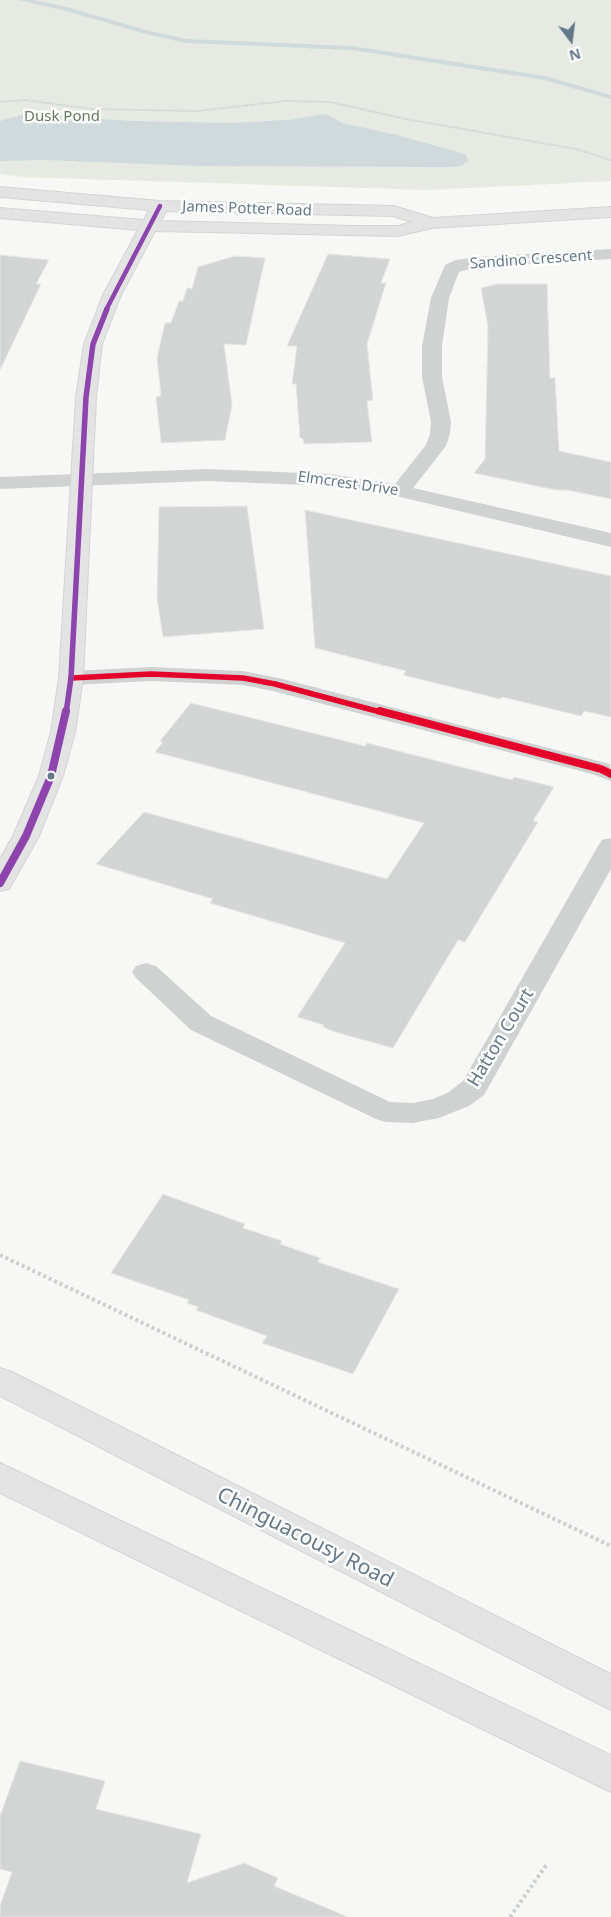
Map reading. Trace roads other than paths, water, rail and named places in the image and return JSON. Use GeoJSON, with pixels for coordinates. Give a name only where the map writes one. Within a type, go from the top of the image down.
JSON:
{"type":"FeatureCollection","features":[{"type":"Feature","properties":{"kind":"main road","name":"James Potter Road"},"geometry":{"type":"LineString","coordinates":[[0,192],[155,216],[276,231],[390,231],[432,223],[611,212]]}},
{"type":"Feature","properties":{"kind":"main road","name":"James Potter Road"},"geometry":{"type":"LineString","coordinates":[[0,213],[155,216]]}},
{"type":"Feature","properties":{"kind":"main road"},"geometry":{"type":"LineString","coordinates":[[0,883],[26,836],[51,776],[63,732],[71,678],[80,480],[86,397],[93,344],[112,295],[155,216]]}},
{"type":"Feature","properties":{"kind":"main road","name":"Chinguacousy Road"},"geometry":{"type":"LineString","coordinates":[[0,1381],[611,1694]]}},
{"type":"Feature","properties":{"kind":"main road"},"geometry":{"type":"LineString","coordinates":[[0,1477],[611,1774]]}},
{"type":"Feature","properties":{"kind":"street","name":"Sandino Crescent"},"geometry":{"type":"LineString","coordinates":[[400,491],[436,446],[440,434],[441,422],[432,377],[432,346],[440,298],[451,269],[462,264],[478,262],[611,254]]}},
{"type":"Feature","properties":{"kind":"street","name":"Elmcrest Drive"},"geometry":{"type":"LineString","coordinates":[[0,483],[254,475],[329,480],[400,491],[611,540]]}},
{"type":"Feature","properties":{"kind":"street"},"geometry":{"type":"LineString","coordinates":[[71,678],[151,674],[209,675],[259,681],[601,769],[611,774]]}},
{"type":"Feature","properties":{"kind":"street","name":"Hatton Court"},"geometry":{"type":"LineString","coordinates":[[146,972],[201,1023],[386,1112],[413,1113],[440,1108],[459,1099],[474,1088],[611,846]]}},
{"type":"Feature","properties":{"kind":"waterway"},"geometry":{"type":"LineString","coordinates":[[22,0],[67,9],[148,33],[187,41],[352,48],[545,78],[611,97]]}},
{"type":"Feature","properties":{"kind":"park label","name":"Dusk Pond"},"geometry":{"type":"Point","coordinates":[62,117]}}]}
